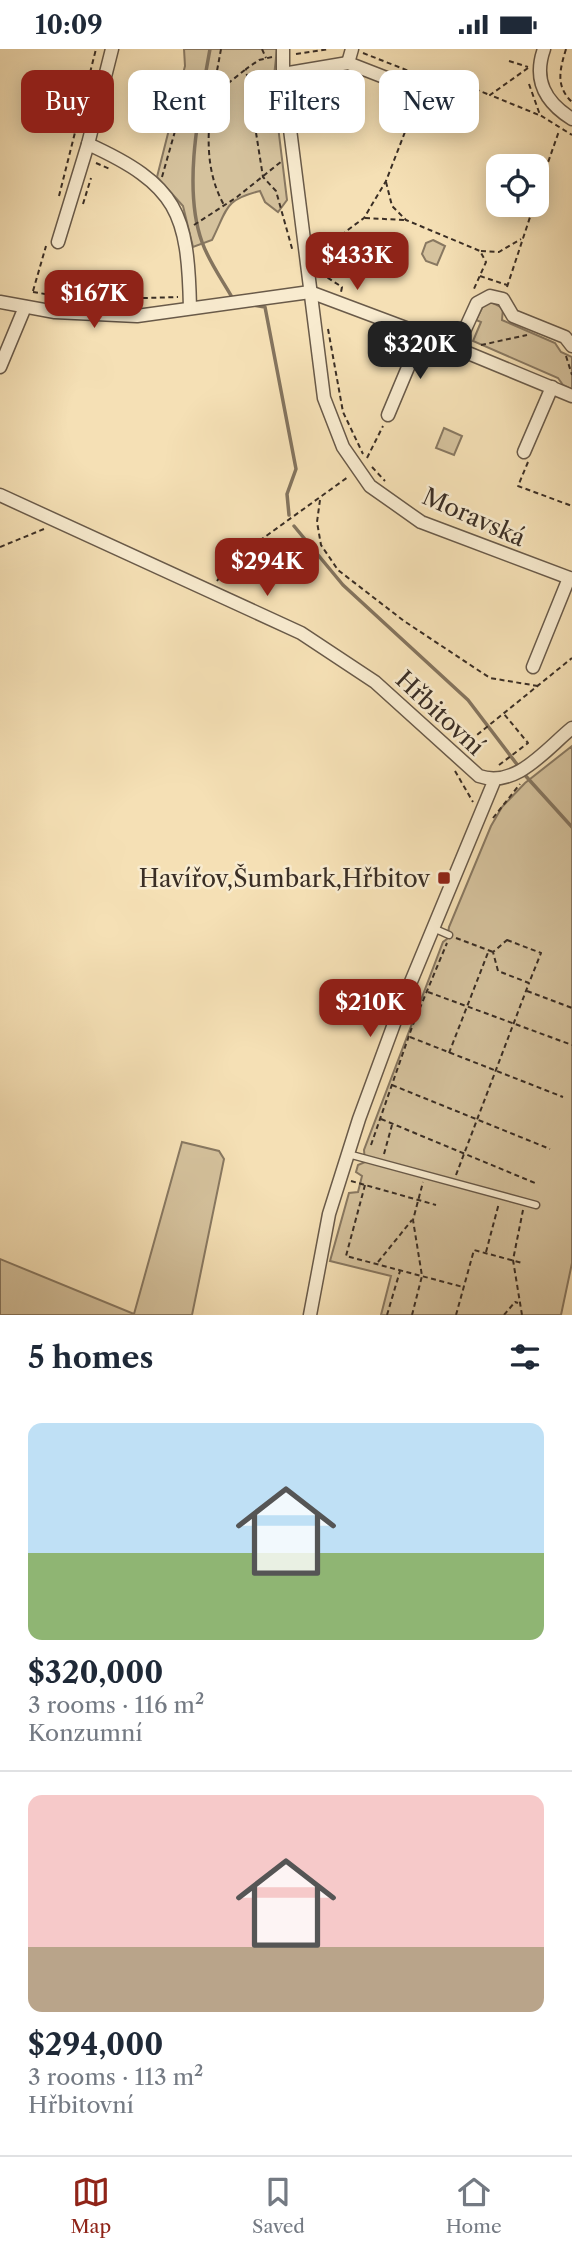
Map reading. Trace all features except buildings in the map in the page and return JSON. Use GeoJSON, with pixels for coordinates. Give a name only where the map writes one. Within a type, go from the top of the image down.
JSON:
{"type":"FeatureCollection","features":[{"type":"Feature","properties":{"kind":"street"},"geometry":{"type":"LineString","coordinates":[[52,242],[88,144],[112,49]]}},
{"type":"Feature","properties":{"kind":"street"},"geometry":{"type":"LineString","coordinates":[[348,63],[352,49]]}},
{"type":"Feature","properties":{"kind":"street"},"geometry":{"type":"LineString","coordinates":[[544,49],[540,79],[544,93],[558,110],[572,119]]}},
{"type":"Feature","properties":{"kind":"street","name":"Moravská"},"geometry":{"type":"LineString","coordinates":[[285,70],[287,52]]}},
{"type":"Feature","properties":{"kind":"street"},"geometry":{"type":"LineString","coordinates":[[304,70],[348,63],[379,75]]}},
{"type":"Feature","properties":{"kind":"street","name":"Moravská"},"geometry":{"type":"LineString","coordinates":[[291,133],[324,398],[343,447],[362,464],[370,486],[421,521],[570,578]]}},
{"type":"Feature","properties":{"kind":"street"},"geometry":{"type":"LineString","coordinates":[[88,144],[120,159],[157,187],[176,211],[189,251],[187,302]]}},
{"type":"Feature","properties":{"kind":"street"},"geometry":{"type":"LineString","coordinates":[[0,302],[55,312],[137,316],[187,302],[310,292],[422,334],[572,396]]}},
{"type":"Feature","properties":{"kind":"street"},"geometry":{"type":"LineString","coordinates":[[456,349],[477,303],[489,296],[503,299],[513,316],[565,337],[572,346]]}},
{"type":"Feature","properties":{"kind":"street"},"geometry":{"type":"LineString","coordinates":[[0,367],[25,307]]}},
{"type":"Feature","properties":{"kind":"street"},"geometry":{"type":"LineString","coordinates":[[388,415],[422,334]]}},
{"type":"Feature","properties":{"kind":"street"},"geometry":{"type":"LineString","coordinates":[[524,451],[552,387]]}},
{"type":"Feature","properties":{"kind":"street","name":"Hřbitovní"},"geometry":{"type":"LineString","coordinates":[[0,495],[312,640],[375,682],[470,770],[495,779],[386,1043],[329,1214],[310,1315]]}},
{"type":"Feature","properties":{"kind":"street"},"geometry":{"type":"LineString","coordinates":[[533,667],[570,578]]}},
{"type":"Feature","properties":{"kind":"street"},"geometry":{"type":"LineString","coordinates":[[495,779],[519,772],[572,728]]}},
{"type":"Feature","properties":{"kind":"lane"},"geometry":{"type":"LineString","coordinates":[[433,928],[449,935]]}},
{"type":"Feature","properties":{"kind":"lane"},"geometry":{"type":"LineString","coordinates":[[348,1154],[536,1205]]}},
{"type":"Feature","properties":{"kind":"path"},"geometry":{"type":"LineString","coordinates":[[57,203],[96,49]]}},
{"type":"Feature","properties":{"kind":"path"},"geometry":{"type":"LineString","coordinates":[[217,70],[221,49]]}},
{"type":"Feature","properties":{"kind":"path"},"geometry":{"type":"LineString","coordinates":[[262,49],[266,58]]}},
{"type":"Feature","properties":{"kind":"path"},"geometry":{"type":"LineString","coordinates":[[287,52],[330,49],[328,70]]}},
{"type":"Feature","properties":{"kind":"path"},"geometry":{"type":"LineString","coordinates":[[352,49],[408,70]]}},
{"type":"Feature","properties":{"kind":"path"},"geometry":{"type":"LineString","coordinates":[[566,49],[559,79],[562,91],[572,102]]}},
{"type":"Feature","properties":{"kind":"path"},"geometry":{"type":"LineString","coordinates":[[230,81],[246,69],[272,57]]}},
{"type":"Feature","properties":{"kind":"path"},"geometry":{"type":"LineString","coordinates":[[490,95],[529,68],[509,61]]}},
{"type":"Feature","properties":{"kind":"path"},"geometry":{"type":"LineString","coordinates":[[246,69],[263,177],[276,191],[295,259]]}},
{"type":"Feature","properties":{"kind":"path"},"geometry":{"type":"LineString","coordinates":[[479,90],[540,115]]}},
{"type":"Feature","properties":{"kind":"path"},"geometry":{"type":"LineString","coordinates":[[549,160],[559,130]]}},
{"type":"Feature","properties":{"kind":"path"},"geometry":{"type":"LineString","coordinates":[[157,187],[173,133]]}},
{"type":"Feature","properties":{"kind":"path"},"geometry":{"type":"LineString","coordinates":[[209,133],[208,149],[216,188],[224,205]]}},
{"type":"Feature","properties":{"kind":"path"},"geometry":{"type":"LineString","coordinates":[[320,262],[345,232],[364,218],[386,180],[405,133]]}},
{"type":"Feature","properties":{"kind":"path"},"geometry":{"type":"LineString","coordinates":[[557,138],[563,140]]}},
{"type":"Feature","properties":{"kind":"path"},"geometry":{"type":"LineString","coordinates":[[95,163],[121,173]]}},
{"type":"Feature","properties":{"kind":"path"},"geometry":{"type":"LineString","coordinates":[[83,204],[92,173]]}},
{"type":"Feature","properties":{"kind":"path"},"geometry":{"type":"LineString","coordinates":[[195,224],[263,177]]}},
{"type":"Feature","properties":{"kind":"path"},"geometry":{"type":"LineString","coordinates":[[386,180],[392,206],[406,220]]}},
{"type":"Feature","properties":{"kind":"path"},"geometry":{"type":"LineString","coordinates":[[503,299],[530,217]]}},
{"type":"Feature","properties":{"kind":"path"},"geometry":{"type":"LineString","coordinates":[[364,218],[406,220],[480,251],[499,253],[523,238]]}},
{"type":"Feature","properties":{"kind":"path"},"geometry":{"type":"LineString","coordinates":[[25,307],[52,242]]}},
{"type":"Feature","properties":{"kind":"path"},"geometry":{"type":"LineString","coordinates":[[318,249],[325,277],[342,287],[337,302]]}},
{"type":"Feature","properties":{"kind":"path"},"geometry":{"type":"LineString","coordinates":[[477,303],[471,297],[485,263],[480,251]]}},
{"type":"Feature","properties":{"kind":"path"},"geometry":{"type":"LineString","coordinates":[[480,276],[508,286]]}},
{"type":"Feature","properties":{"kind":"path"},"geometry":{"type":"LineString","coordinates":[[33,292],[94,300],[187,302]]}},
{"type":"Feature","properties":{"kind":"path"},"geometry":{"type":"LineString","coordinates":[[327,325],[343,412],[362,464],[388,484]]}},
{"type":"Feature","properties":{"kind":"path"},"geometry":{"type":"LineString","coordinates":[[456,349],[528,335]]}},
{"type":"Feature","properties":{"kind":"path"},"geometry":{"type":"LineString","coordinates":[[572,346],[565,346],[567,365],[572,375]]}},
{"type":"Feature","properties":{"kind":"path"},"geometry":{"type":"LineString","coordinates":[[216,580],[230,562],[321,499],[362,464],[388,415]]}},
{"type":"Feature","properties":{"kind":"path"},"geometry":{"type":"LineString","coordinates":[[524,451],[528,462],[518,486],[572,506]]}},
{"type":"Feature","properties":{"kind":"path"},"geometry":{"type":"LineString","coordinates":[[321,499],[317,522],[321,545],[338,569],[404,621],[489,678],[538,686]]}},
{"type":"Feature","properties":{"kind":"path"},"geometry":{"type":"LineString","coordinates":[[0,547],[60,522]]}},
{"type":"Feature","properties":{"kind":"path"},"geometry":{"type":"LineString","coordinates":[[465,752],[472,739],[572,658]]}},
{"type":"Feature","properties":{"kind":"path"},"geometry":{"type":"LineString","coordinates":[[451,765],[473,804]]}},
{"type":"Feature","properties":{"kind":"path"},"geometry":{"type":"LineString","coordinates":[[488,826],[500,807],[523,782]]}},
{"type":"Feature","properties":{"kind":"path"},"geometry":{"type":"LineString","coordinates":[[370,1145],[450,935],[491,951],[498,971],[529,983]]}},
{"type":"Feature","properties":{"kind":"path"},"geometry":{"type":"LineString","coordinates":[[449,1053],[491,951],[507,940],[541,953],[453,1182]]}},
{"type":"Feature","properties":{"kind":"path"},"geometry":{"type":"LineString","coordinates":[[427,991],[572,1045]]}},
{"type":"Feature","properties":{"kind":"path"},"geometry":{"type":"LineString","coordinates":[[526,991],[572,1007]]}},
{"type":"Feature","properties":{"kind":"path"},"geometry":{"type":"LineString","coordinates":[[409,1037],[563,1097]]}},
{"type":"Feature","properties":{"kind":"path"},"geometry":{"type":"LineString","coordinates":[[392,1085],[550,1149]]}},
{"type":"Feature","properties":{"kind":"path"},"geometry":{"type":"LineString","coordinates":[[380,1119],[535,1183]]}},
{"type":"Feature","properties":{"kind":"path"},"geometry":{"type":"LineString","coordinates":[[382,1162],[392,1124]]}},
{"type":"Feature","properties":{"kind":"path"},"geometry":{"type":"LineString","coordinates":[[412,1315],[422,1276],[413,1220],[425,1174]]}},
{"type":"Feature","properties":{"kind":"path"},"geometry":{"type":"LineString","coordinates":[[348,1191],[351,1180],[436,1205]]}},
{"type":"Feature","properties":{"kind":"path"},"geometry":{"type":"LineString","coordinates":[[365,1185],[346,1256],[463,1287]]}},
{"type":"Feature","properties":{"kind":"path"},"geometry":{"type":"LineString","coordinates":[[485,1253],[502,1195]]}},
{"type":"Feature","properties":{"kind":"path"},"geometry":{"type":"LineString","coordinates":[[522,1315],[513,1260],[525,1202]]}},
{"type":"Feature","properties":{"kind":"path"},"geometry":{"type":"LineString","coordinates":[[377,1264],[413,1220]]}},
{"type":"Feature","properties":{"kind":"path"},"geometry":{"type":"LineString","coordinates":[[456,1315],[474,1250],[522,1263]]}},
{"type":"Feature","properties":{"kind":"path"},"geometry":{"type":"LineString","coordinates":[[387,1315],[400,1270]]}},
{"type":"Feature","properties":{"kind":"path"},"geometry":{"type":"LineString","coordinates":[[505,1315],[515,1302],[520,1304]]}},
{"type":"Feature","properties":{"kind":"shaded area"},"geometry":{"type":"Polygon","coordinates":[[[184,49],[277,49],[275,70],[244,70],[244,133],[279,133],[287,200],[278,212],[265,202],[260,191],[240,198],[228,207],[212,240],[193,247],[183,206],[157,177],[168,133],[230,133],[230,70],[184,70],[184,49]]]}},
{"type":"Feature","properties":{"kind":"shaded area"},"geometry":{"type":"Polygon","coordinates":[[[433,240],[445,246],[437,265],[426,261],[422,254],[426,243],[433,240]]]}},
{"type":"Feature","properties":{"kind":"shaded area"},"geometry":{"type":"Polygon","coordinates":[[[489,301],[503,308],[502,320],[555,343],[561,352],[572,357],[572,389],[563,385],[558,378],[473,341],[481,322],[476,320],[483,306],[489,301]]]}},
{"type":"Feature","properties":{"kind":"shaded area"},"geometry":{"type":"Polygon","coordinates":[[[444,428],[462,436],[454,455],[436,448],[444,428]]]}},
{"type":"Feature","properties":{"kind":"shaded area"},"geometry":{"type":"Polygon","coordinates":[[[572,746],[572,1263],[561,1315],[381,1315],[391,1276],[330,1261],[349,1193],[358,1192],[362,1176],[356,1172],[358,1165],[365,1162],[364,1150],[443,942],[447,939],[449,927],[491,826],[502,807],[525,783],[572,746]]]}},
{"type":"Feature","properties":{"kind":"shaded area"},"geometry":{"type":"Polygon","coordinates":[[[182,1142],[219,1151],[224,1159],[192,1315],[0,1315],[0,1259],[134,1314],[182,1142]]]}},
{"type":"Feature","properties":{"kind":"waterway"},"geometry":{"type":"LineString","coordinates":[[210,49],[195,146],[193,197],[202,242],[233,299]]}},
{"type":"Feature","properties":{"kind":"waterway"},"geometry":{"type":"LineString","coordinates":[[253,305],[265,307],[296,469],[287,494],[289,515]]}},
{"type":"Feature","properties":{"kind":"waterway"},"geometry":{"type":"LineString","coordinates":[[294,526],[343,585],[468,700],[519,767]]}},
{"type":"Feature","properties":{"kind":"waterway"},"geometry":{"type":"LineString","coordinates":[[523,773],[572,827]]}},
{"type":"Feature","properties":{"kind":"place","name":"Havířov,Šumbark,Hřbitov"},"geometry":{"type":"Point","coordinates":[444,878]}}]}
